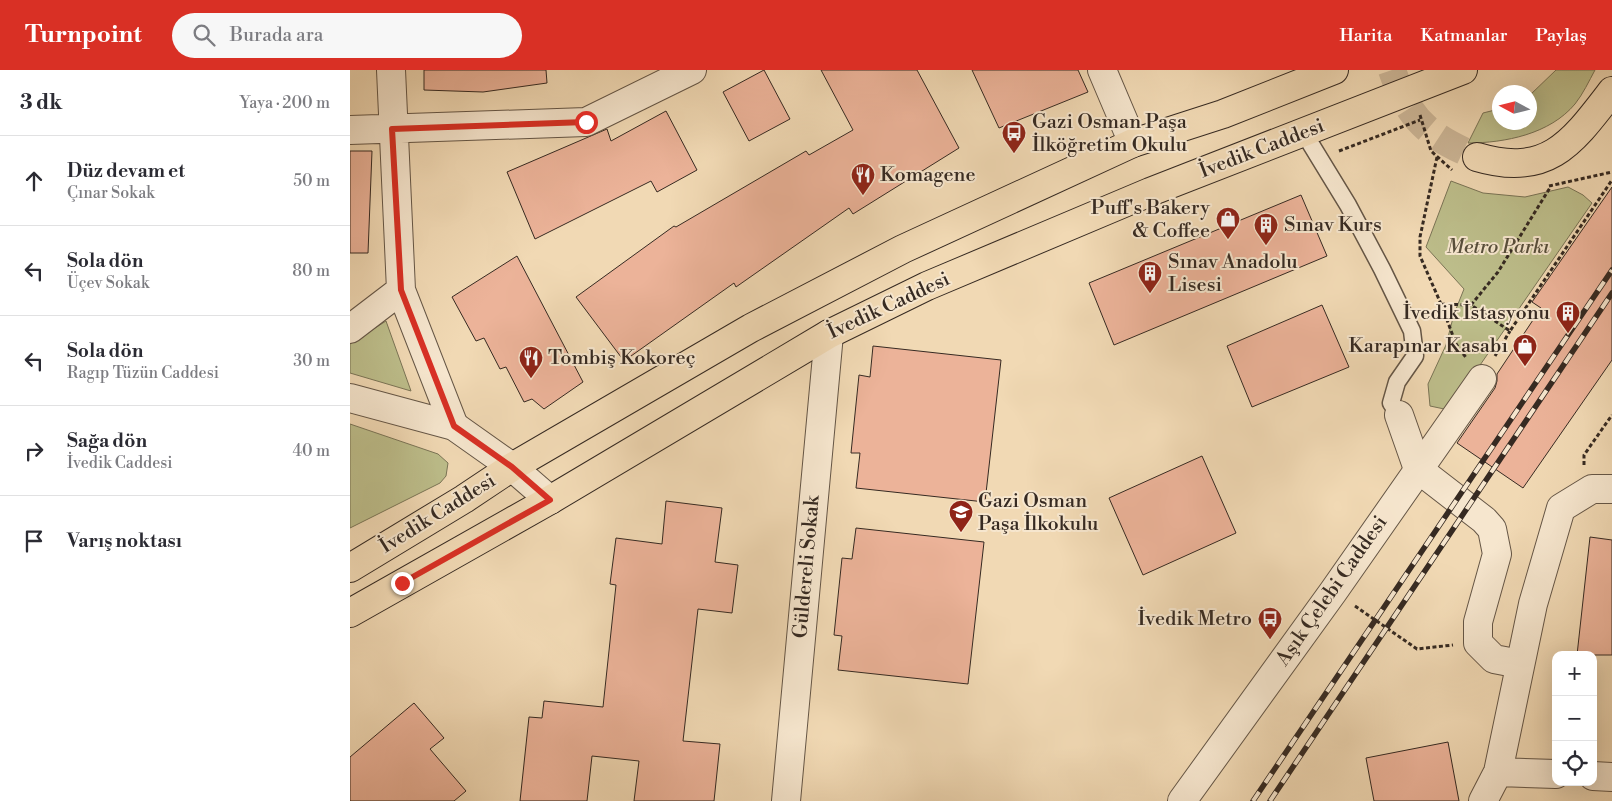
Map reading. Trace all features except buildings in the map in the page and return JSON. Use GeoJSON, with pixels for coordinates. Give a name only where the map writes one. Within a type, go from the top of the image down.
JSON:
{"type":"FeatureCollection","features":[{"type":"Feature","properties":{"kind":"main road"},"geometry":{"type":"LineString","coordinates":[[1223,114],[1288,70]]}},
{"type":"Feature","properties":{"kind":"main road","name":"İvedik Caddesi"},"geometry":{"type":"LineString","coordinates":[[350,568],[464,499],[512,467],[751,328],[903,249],[1133,143],[1223,114],[1334,70]]}},
{"type":"Feature","properties":{"kind":"main road","name":"İvedik Caddesi"},"geometry":{"type":"LineString","coordinates":[[350,613],[550,500],[829,334],[927,286],[1150,192],[1463,70]]}},
{"type":"Feature","properties":{"kind":"main road"},"geometry":{"type":"LineString","coordinates":[[1477,156],[1497,163],[1518,164],[1540,160],[1567,144],[1584,127],[1612,91]]}},
{"type":"Feature","properties":{"kind":"street"},"geometry":{"type":"LineString","coordinates":[[391,70],[392,129],[401,290],[454,426]]}},
{"type":"Feature","properties":{"kind":"street"},"geometry":{"type":"LineString","coordinates":[[350,130],[586,122],[692,70]]}},
{"type":"Feature","properties":{"kind":"street"},"geometry":{"type":"LineString","coordinates":[[1102,70],[1133,143]]}},
{"type":"Feature","properties":{"kind":"street"},"geometry":{"type":"LineString","coordinates":[[350,329],[401,290]]}},
{"type":"Feature","properties":{"kind":"street","name":"Güldereli Sokak"},"geometry":{"type":"LineString","coordinates":[[786,801],[829,334]]}},
{"type":"Feature","properties":{"kind":"street","name":"Aşık Çelebi Caddesi"},"geometry":{"type":"LineString","coordinates":[[1182,801],[1333,592],[1482,379]]}},
{"type":"Feature","properties":{"kind":"street"},"geometry":{"type":"LineString","coordinates":[[350,398],[454,426],[512,467],[550,500]]}},
{"type":"Feature","properties":{"kind":"street"},"geometry":{"type":"LineString","coordinates":[[1399,415],[1418,469],[1484,520],[1492,529],[1497,554],[1478,622],[1478,643],[1494,659],[1520,664]]}},
{"type":"Feature","properties":{"kind":"street"},"geometry":{"type":"LineString","coordinates":[[1483,801],[1498,772],[1533,604],[1561,508],[1592,489],[1612,489]]}},
{"type":"Feature","properties":{"kind":"street"},"geometry":{"type":"LineString","coordinates":[[1498,772],[1552,774]]}},
{"type":"Feature","properties":{"kind":"street"},"geometry":{"type":"LineString","coordinates":[[1597,776],[1612,777]]}},
{"type":"Feature","properties":{"kind":"lane"},"geometry":{"type":"LineString","coordinates":[[1304,133],[1348,205],[1412,331],[1415,356],[1397,382],[1391,403],[1399,415]]}},
{"type":"Feature","properties":{"kind":"path"},"geometry":{"type":"LineString","coordinates":[[1332,154],[1420,120]]}},
{"type":"Feature","properties":{"kind":"path"},"geometry":{"type":"LineString","coordinates":[[1437,157],[1420,237],[1420,256],[1442,304],[1456,344],[1482,379],[1510,331],[1612,180]]}},
{"type":"Feature","properties":{"kind":"path"},"geometry":{"type":"LineString","coordinates":[[1471,304],[1498,272],[1551,186]]}},
{"type":"Feature","properties":{"kind":"path"},"geometry":{"type":"LineString","coordinates":[[1442,304],[1471,304],[1510,331]]}},
{"type":"Feature","properties":{"kind":"path"},"geometry":{"type":"LineString","coordinates":[[1582,495],[1584,455],[1612,415]]}},
{"type":"Feature","properties":{"kind":"path"},"geometry":{"type":"LineString","coordinates":[[1333,592],[1417,649],[1478,643]]}},
{"type":"Feature","properties":{"kind":"green space"},"geometry":{"type":"Polygon","coordinates":[[[1556,70],[1595,70],[1575,104],[1553,123],[1540,130],[1512,139],[1468,143],[1483,113],[1492,111],[1492,130],[1537,130],[1537,88],[1556,70]]]}},
{"type":"Feature","properties":{"kind":"green space","name":"Metro Parkı"},"geometry":{"type":"Polygon","coordinates":[[[1451,181],[1483,193],[1525,197],[1568,187],[1583,195],[1592,203],[1449,410],[1430,406],[1428,384],[1446,345],[1454,314],[1464,289],[1426,247],[1451,181]]]}},
{"type":"Feature","properties":{"kind":"green space"},"geometry":{"type":"Polygon","coordinates":[[[386,321],[411,391],[350,373],[350,344],[386,321]]]}},
{"type":"Feature","properties":{"kind":"green space"},"geometry":{"type":"Polygon","coordinates":[[[350,424],[438,454],[448,463],[446,476],[440,483],[350,528],[350,424]]]}},
{"type":"Feature","properties":{"kind":"tunnel"},"geometry":{"type":"LineString","coordinates":[[1392,70],[1406,102],[1422,124],[1445,142],[1477,157]]}},
{"type":"Feature","properties":{"kind":"railway"},"geometry":{"type":"LineString","coordinates":[[1253,801],[1612,270]]}},
{"type":"Feature","properties":{"kind":"railway"},"geometry":{"type":"LineString","coordinates":[[1270,801],[1612,293]]}},
{"type":"Feature","properties":{"kind":"place","name":"Gazi Osman Paşa İlköğretim Okulu"},"geometry":{"type":"Point","coordinates":[1014,154]}},
{"type":"Feature","properties":{"kind":"place","name":"Komagene"},"geometry":{"type":"Point","coordinates":[863,196]}},
{"type":"Feature","properties":{"kind":"place","name":"Puff's Bakery & Coffee"},"geometry":{"type":"Point","coordinates":[1228,240]}},
{"type":"Feature","properties":{"kind":"place","name":"Sınav Kurs"},"geometry":{"type":"Point","coordinates":[1266,246]}},
{"type":"Feature","properties":{"kind":"place","name":"Sınav Anadolu Lisesi"},"geometry":{"type":"Point","coordinates":[1150,294]}},
{"type":"Feature","properties":{"kind":"place","name":"İvedik İstasyonu"},"geometry":{"type":"Point","coordinates":[1568,334]}},
{"type":"Feature","properties":{"kind":"place","name":"Karapınar Kasabı"},"geometry":{"type":"Point","coordinates":[1525,367]}},
{"type":"Feature","properties":{"kind":"place","name":"Tombiş Kokoreç"},"geometry":{"type":"Point","coordinates":[531,379]}},
{"type":"Feature","properties":{"kind":"place","name":"Gazi Osman Paşa İlkokulu"},"geometry":{"type":"Point","coordinates":[961,533]}},
{"type":"Feature","properties":{"kind":"place","name":"İvedik Metro"},"geometry":{"type":"Point","coordinates":[1270,640]}},
{"type":"Feature","properties":{"kind":"route"},"geometry":{"type":"LineString","coordinates":[[402,583],[550,500],[512,467],[454,426],[401,290],[392,129],[586,122]]}}]}
